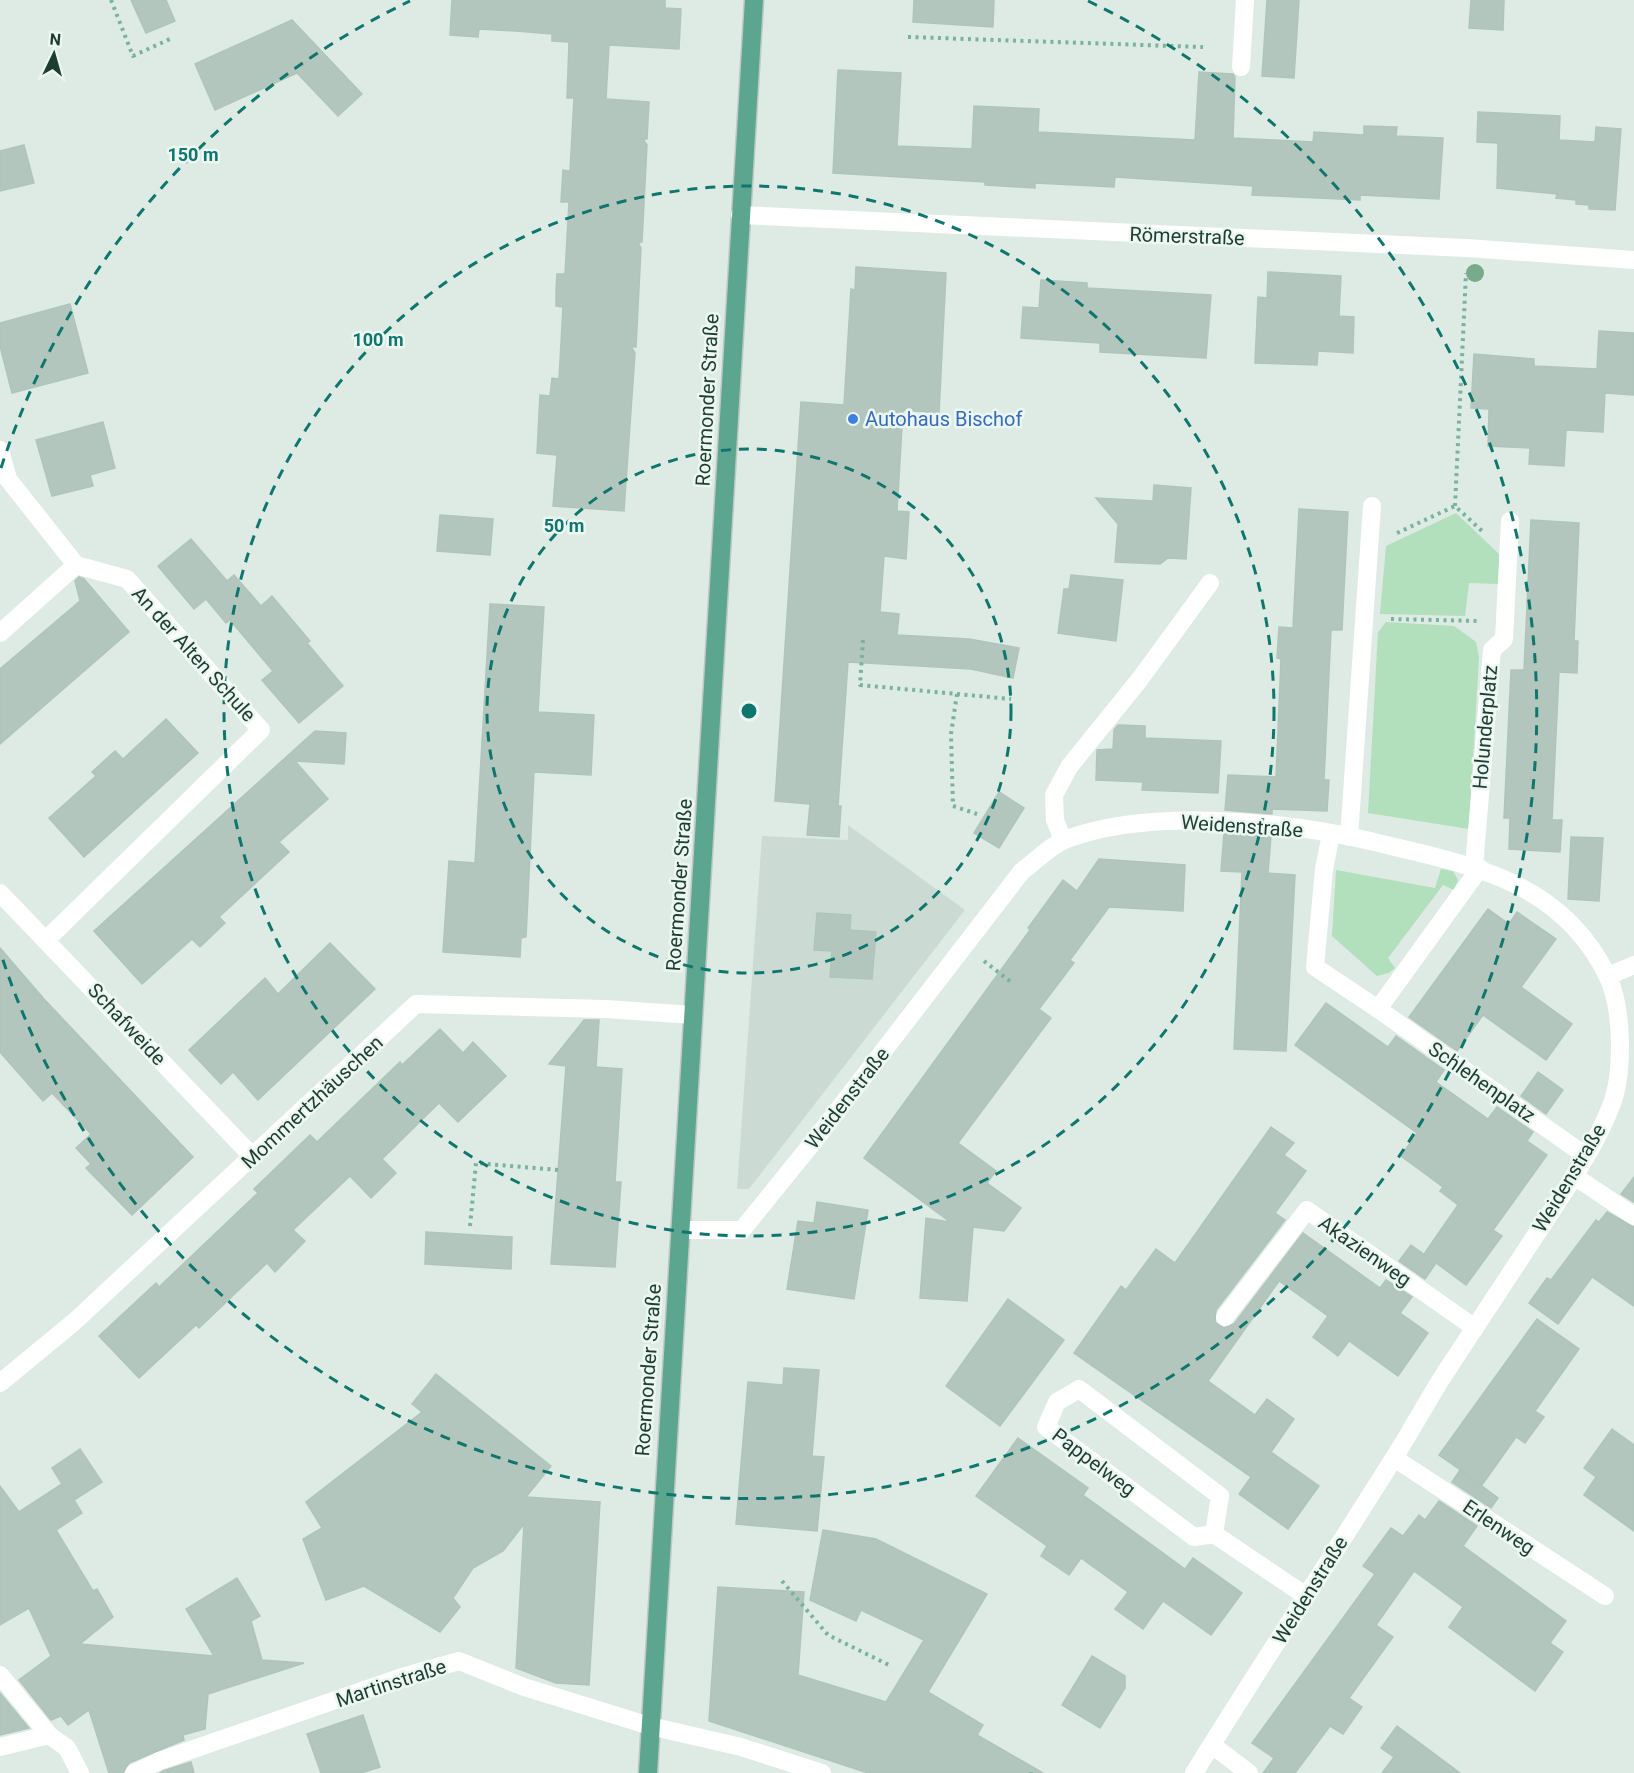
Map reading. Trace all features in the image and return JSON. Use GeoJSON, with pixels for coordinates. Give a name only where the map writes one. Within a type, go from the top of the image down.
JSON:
{"type":"FeatureCollection","features":[{"type":"Feature","properties":{"kind":"main road","name":"Roermonder Straße"},"geometry":{"type":"LineString","coordinates":[[648,1773],[666,1428],[681,1230],[754,0]]}},
{"type":"Feature","properties":{"kind":"street"},"geometry":{"type":"LineString","coordinates":[[1241,67],[1245,0]]}},
{"type":"Feature","properties":{"kind":"street","name":"Römerstraße"},"geometry":{"type":"LineString","coordinates":[[740,215],[1467,248],[1634,260]]}},
{"type":"Feature","properties":{"kind":"street"},"geometry":{"type":"LineString","coordinates":[[0,450],[8,479],[76,565],[0,633]]}},
{"type":"Feature","properties":{"kind":"street"},"geometry":{"type":"LineString","coordinates":[[1349,837],[1372,506]]}},
{"type":"Feature","properties":{"kind":"street","name":"Holunderplatz"},"geometry":{"type":"LineString","coordinates":[[1477,868],[1492,650],[1504,639],[1510,521]]}},
{"type":"Feature","properties":{"kind":"street","name":"An der Alten Schule"},"geometry":{"type":"LineString","coordinates":[[47,939],[261,730],[127,579],[76,565]]}},
{"type":"Feature","properties":{"kind":"street"},"geometry":{"type":"LineString","coordinates":[[1063,840],[1055,820],[1054,795],[1069,767],[1140,679],[1210,584]]}},
{"type":"Feature","properties":{"kind":"street","name":"Weidenstraße"},"geometry":{"type":"LineString","coordinates":[[681,1230],[742,1230],[814,1141],[1022,871],[1063,840],[1108,828],[1160,820],[1209,821],[1331,834],[1477,868],[1523,886],[1562,915],[1588,946],[1608,976],[1619,1028],[1618,1066],[1612,1104],[1575,1176],[1475,1328],[1194,1773]]}},
{"type":"Feature","properties":{"kind":"street","name":"Schlehenplatz"},"geometry":{"type":"LineString","coordinates":[[1331,834],[1324,869],[1315,967],[1586,1155]]}},
{"type":"Feature","properties":{"kind":"street"},"geometry":{"type":"LineString","coordinates":[[1378,1009],[1477,868]]}},
{"type":"Feature","properties":{"kind":"street","name":"Schafweide"},"geometry":{"type":"LineString","coordinates":[[0,893],[47,939],[253,1157]]}},
{"type":"Feature","properties":{"kind":"street"},"geometry":{"type":"LineString","coordinates":[[1608,976],[1634,965]]}},
{"type":"Feature","properties":{"kind":"street","name":"Mommertzhäuschen"},"geometry":{"type":"LineString","coordinates":[[0,1383],[74,1322],[416,1004],[606,1009],[693,1015]]}},
{"type":"Feature","properties":{"kind":"street"},"geometry":{"type":"LineString","coordinates":[[1575,1176],[1634,1216]]}},
{"type":"Feature","properties":{"kind":"street","name":"Akazienweg"},"geometry":{"type":"LineString","coordinates":[[1225,1317],[1307,1210],[1475,1328]]}},
{"type":"Feature","properties":{"kind":"street","name":"Pappelweg"},"geometry":{"type":"LineString","coordinates":[[1214,1534],[1220,1496],[1079,1389],[1057,1402],[1046,1427],[1194,1537],[1214,1534],[1306,1596]]}},
{"type":"Feature","properties":{"kind":"street","name":"Erlenweg"},"geometry":{"type":"LineString","coordinates":[[1394,1458],[1605,1596]]}},
{"type":"Feature","properties":{"kind":"street","name":"Martinstraße"},"geometry":{"type":"LineString","coordinates":[[134,1773],[159,1761],[402,1677],[459,1661],[524,1687],[650,1726],[741,1747],[822,1773]]}},
{"type":"Feature","properties":{"kind":"street"},"geometry":{"type":"LineString","coordinates":[[0,1675],[49,1735],[68,1748],[80,1773]]}},
{"type":"Feature","properties":{"kind":"street"},"geometry":{"type":"LineString","coordinates":[[0,1746],[49,1735]]}},
{"type":"Feature","properties":{"kind":"street"},"geometry":{"type":"LineString","coordinates":[[1212,1745],[1249,1773]]}},
{"type":"Feature","properties":{"kind":"path"},"geometry":{"type":"LineString","coordinates":[[111,0],[133,56],[170,39]]}},
{"type":"Feature","properties":{"kind":"path"},"geometry":{"type":"LineString","coordinates":[[908,37],[1203,47]]}},
{"type":"Feature","properties":{"kind":"path"},"geometry":{"type":"LineString","coordinates":[[1467,248],[1455,506],[1508,556]]}},
{"type":"Feature","properties":{"kind":"path"},"geometry":{"type":"LineString","coordinates":[[1370,546],[1455,506]]}},
{"type":"Feature","properties":{"kind":"path"},"geometry":{"type":"LineString","coordinates":[[1366,618],[1505,622]]}},
{"type":"Feature","properties":{"kind":"path"},"geometry":{"type":"LineString","coordinates":[[863,640],[860,685],[1011,699]]}},
{"type":"Feature","properties":{"kind":"path"},"geometry":{"type":"LineString","coordinates":[[957,694],[951,734],[953,806],[977,814]]}},
{"type":"Feature","properties":{"kind":"path"},"geometry":{"type":"LineString","coordinates":[[470,1226],[476,1163],[558,1170]]}},
{"type":"Feature","properties":{"kind":"path"},"geometry":{"type":"LineString","coordinates":[[782,1581],[828,1635],[891,1666]]}},
{"type":"Feature","properties":{"kind":"shaded area"},"geometry":{"type":"Polygon","coordinates":[[[848,825],[965,910],[749,1189],[737,1189],[762,836],[848,840],[848,825]]]}},
{"type":"Feature","properties":{"kind":"green space"},"geometry":{"type":"Polygon","coordinates":[[[1456,513],[1499,554],[1500,584],[1469,583],[1465,616],[1380,614],[1386,546],[1456,513]]]}},
{"type":"Feature","properties":{"kind":"green space"},"geometry":{"type":"Polygon","coordinates":[[[1386,622],[1454,626],[1476,642],[1479,657],[1469,829],[1368,813],[1378,632],[1386,622]]]}},
{"type":"Feature","properties":{"kind":"green space"},"geometry":{"type":"Polygon","coordinates":[[[1441,869],[1453,871],[1458,880],[1454,890],[1443,885],[1388,958],[1395,968],[1389,973],[1377,976],[1332,936],[1336,870],[1435,888],[1441,869]]]}},
{"type":"Feature","properties":{"kind":"building"},"geometry":{"type":"Polygon","coordinates":[[[131,0],[166,0],[175,21],[146,33],[131,0]]]}},
{"type":"Feature","properties":{"kind":"building"},"geometry":{"type":"Polygon","coordinates":[[[452,0],[665,0],[665,8],[681,9],[679,49],[609,45],[606,99],[649,102],[647,139],[643,139],[647,145],[642,242],[638,243],[641,248],[636,347],[631,347],[635,353],[624,511],[553,506],[557,455],[537,453],[540,395],[550,396],[552,378],[559,379],[563,307],[556,306],[556,290],[557,274],[565,274],[569,202],[561,202],[563,170],[570,171],[574,98],[567,98],[569,42],[552,41],[552,34],[516,31],[479,29],[478,37],[450,35],[452,0]]]}},
{"type":"Feature","properties":{"kind":"building"},"geometry":{"type":"Polygon","coordinates":[[[914,0],[994,0],[993,27],[913,22],[914,0]]]}},
{"type":"Feature","properties":{"kind":"building"},"geometry":{"type":"Polygon","coordinates":[[[1267,0],[1299,0],[1294,78],[1262,76],[1267,0]]]}},
{"type":"Feature","properties":{"kind":"building"},"geometry":{"type":"Polygon","coordinates":[[[1471,0],[1504,0],[1503,30],[1469,28],[1471,0]]]}},
{"type":"Feature","properties":{"kind":"building"},"geometry":{"type":"Polygon","coordinates":[[[292,20],[362,94],[338,116],[297,73],[215,110],[195,64],[292,20]]]}},
{"type":"Feature","properties":{"kind":"building"},"geometry":{"type":"Polygon","coordinates":[[[838,70],[901,73],[897,146],[972,149],[974,106],[1039,109],[1038,132],[1195,140],[1199,72],[1233,74],[1235,77],[1233,138],[1313,142],[1314,132],[1364,135],[1364,126],[1397,127],[1396,136],[1443,138],[1439,199],[1360,195],[1360,200],[1252,195],[1253,186],[1115,177],[1114,187],[1035,183],[1035,188],[985,185],[985,182],[833,173],[838,70]]]}},
{"type":"Feature","properties":{"kind":"building"},"geometry":{"type":"Polygon","coordinates":[[[1478,112],[1560,116],[1559,140],[1595,142],[1596,127],[1621,129],[1615,210],[1589,209],[1589,205],[1576,204],[1576,200],[1556,198],[1557,194],[1497,188],[1498,143],[1477,142],[1478,112]]]}},
{"type":"Feature","properties":{"kind":"building"},"geometry":{"type":"Polygon","coordinates":[[[24,145],[34,183],[0,191],[0,151],[24,145]]]}},
{"type":"Feature","properties":{"kind":"building"},"geometry":{"type":"Polygon","coordinates":[[[856,267],[946,273],[939,413],[903,410],[897,511],[909,512],[906,559],[884,556],[880,612],[899,614],[897,635],[969,639],[1019,648],[1013,678],[971,669],[848,662],[838,806],[841,806],[839,837],[807,835],[810,804],[775,801],[801,402],[844,405],[851,289],[855,290],[856,267]]]}},
{"type":"Feature","properties":{"kind":"building"},"geometry":{"type":"Polygon","coordinates":[[[1268,272],[1341,276],[1339,316],[1354,317],[1353,353],[1318,351],[1317,365],[1255,363],[1258,297],[1267,298],[1268,272]]]}},
{"type":"Feature","properties":{"kind":"building"},"geometry":{"type":"Polygon","coordinates":[[[1041,280],[1087,283],[1087,288],[1211,295],[1206,358],[1100,352],[1100,343],[1021,338],[1023,307],[1039,308],[1041,280]]]}},
{"type":"Feature","properties":{"kind":"building"},"geometry":{"type":"Polygon","coordinates":[[[70,304],[88,373],[12,393],[0,346],[0,323],[70,304]]]}},
{"type":"Feature","properties":{"kind":"building"},"geometry":{"type":"Polygon","coordinates":[[[1599,331],[1634,333],[1634,395],[1605,393],[1603,432],[1566,430],[1564,466],[1529,464],[1530,448],[1488,446],[1489,409],[1471,408],[1474,354],[1534,359],[1534,366],[1597,369],[1599,331]]]}},
{"type":"Feature","properties":{"kind":"building"},"geometry":{"type":"Polygon","coordinates":[[[103,422],[115,468],[90,475],[93,486],[52,496],[36,440],[103,422]]]}},
{"type":"Feature","properties":{"kind":"building"},"geometry":{"type":"Polygon","coordinates":[[[1154,485],[1191,488],[1186,559],[1168,558],[1160,564],[1115,562],[1118,524],[1096,498],[1153,501],[1154,485]]]}},
{"type":"Feature","properties":{"kind":"building"},"geometry":{"type":"Polygon","coordinates":[[[1299,509],[1348,512],[1342,630],[1331,630],[1324,780],[1329,780],[1327,811],[1272,809],[1272,814],[1225,810],[1228,775],[1276,777],[1281,659],[1277,658],[1279,627],[1293,628],[1299,509]]]}},
{"type":"Feature","properties":{"kind":"building"},"geometry":{"type":"Polygon","coordinates":[[[440,515],[493,519],[490,555],[437,551],[440,515]]]}},
{"type":"Feature","properties":{"kind":"building"},"geometry":{"type":"Polygon","coordinates":[[[1531,520],[1579,523],[1574,641],[1578,641],[1577,673],[1559,672],[1552,820],[1562,820],[1560,852],[1509,849],[1510,818],[1504,818],[1511,670],[1524,670],[1531,520]]]}},
{"type":"Feature","properties":{"kind":"building"},"geometry":{"type":"Polygon","coordinates":[[[191,539],[227,581],[234,575],[261,606],[272,596],[310,641],[307,643],[343,686],[299,723],[262,680],[273,671],[230,620],[226,623],[206,599],[194,609],[158,566],[191,539]]]}},
{"type":"Feature","properties":{"kind":"building"},"geometry":{"type":"Polygon","coordinates":[[[1071,575],[1123,580],[1116,641],[1058,633],[1064,589],[1069,589],[1071,575]]]}},
{"type":"Feature","properties":{"kind":"building"},"geometry":{"type":"Polygon","coordinates":[[[79,577],[84,579],[129,632],[0,744],[0,669],[80,601],[75,581],[79,577]]]}},
{"type":"Feature","properties":{"kind":"building"},"geometry":{"type":"Polygon","coordinates":[[[490,604],[544,607],[538,712],[594,715],[591,775],[534,772],[526,937],[521,938],[520,957],[443,952],[449,861],[475,863],[490,604]]]}},
{"type":"Feature","properties":{"kind":"building"},"geometry":{"type":"Polygon","coordinates":[[[166,719],[198,753],[84,857],[49,818],[96,776],[92,772],[115,751],[123,759],[166,719]]]}},
{"type":"Feature","properties":{"kind":"building"},"geometry":{"type":"Polygon","coordinates":[[[1118,725],[1145,726],[1145,738],[1221,741],[1218,793],[1142,790],[1143,782],[1096,780],[1097,750],[1113,749],[1114,730],[1118,725]]]}},
{"type":"Feature","properties":{"kind":"building"},"geometry":{"type":"Polygon","coordinates":[[[315,731],[346,733],[344,764],[295,761],[328,799],[279,842],[289,852],[219,917],[225,923],[200,947],[192,939],[142,984],[94,931],[315,731]]]}},
{"type":"Feature","properties":{"kind":"building"},"geometry":{"type":"Polygon","coordinates":[[[999,792],[1024,808],[999,848],[974,833],[999,792]]]}},
{"type":"Feature","properties":{"kind":"building"},"geometry":{"type":"Polygon","coordinates":[[[1224,833],[1271,836],[1268,873],[1295,875],[1286,1051],[1234,1049],[1242,872],[1221,871],[1224,833]]]}},
{"type":"Feature","properties":{"kind":"building"},"geometry":{"type":"Polygon","coordinates":[[[1571,837],[1603,838],[1599,901],[1568,899],[1571,837]]]}},
{"type":"Feature","properties":{"kind":"building"},"geometry":{"type":"Polygon","coordinates":[[[1099,859],[1185,865],[1183,911],[1109,907],[1070,960],[1074,963],[1039,1009],[1051,1018],[958,1143],[996,1171],[987,1183],[1021,1208],[1004,1231],[973,1227],[967,1301],[920,1298],[926,1218],[950,1222],[864,1158],[1030,930],[1028,928],[1063,880],[1077,891],[1099,859]]]}},
{"type":"Feature","properties":{"kind":"building"},"geometry":{"type":"Polygon","coordinates":[[[1488,909],[1509,924],[1517,912],[1556,939],[1521,987],[1572,1024],[1546,1060],[1483,1015],[1457,1051],[1409,1017],[1488,909]]]}},
{"type":"Feature","properties":{"kind":"building"},"geometry":{"type":"Polygon","coordinates":[[[817,913],[851,915],[850,930],[876,932],[872,979],[830,977],[832,951],[814,950],[817,913]]]}},
{"type":"Feature","properties":{"kind":"building"},"geometry":{"type":"Polygon","coordinates":[[[330,943],[375,989],[258,1100],[233,1072],[221,1084],[189,1050],[265,978],[278,994],[330,943]]]}},
{"type":"Feature","properties":{"kind":"building"},"geometry":{"type":"Polygon","coordinates":[[[0,948],[44,999],[193,1157],[132,1215],[86,1168],[91,1164],[76,1148],[91,1134],[52,1093],[43,1101],[0,1052],[0,948]]]}},
{"type":"Feature","properties":{"kind":"building"},"geometry":{"type":"Polygon","coordinates":[[[1326,1003],[1388,1047],[1396,1036],[1444,1070],[1436,1082],[1488,1119],[1497,1107],[1533,1132],[1527,1141],[1547,1155],[1493,1230],[1502,1236],[1466,1285],[1424,1254],[1458,1205],[1440,1191],[1443,1187],[1401,1156],[1417,1133],[1295,1045],[1326,1003]]]}},
{"type":"Feature","properties":{"kind":"building"},"geometry":{"type":"Polygon","coordinates":[[[584,1020],[599,1020],[596,1067],[622,1069],[615,1182],[621,1182],[615,1267],[551,1264],[566,1066],[549,1064],[584,1020]]]}},
{"type":"Feature","properties":{"kind":"building"},"geometry":{"type":"Polygon","coordinates":[[[440,1029],[463,1053],[473,1042],[506,1076],[458,1122],[439,1103],[382,1159],[396,1173],[371,1198],[350,1176],[293,1230],[305,1241],[275,1272],[267,1263],[199,1328],[196,1325],[139,1378],[99,1336],[156,1283],[159,1287],[258,1193],[254,1189],[310,1135],[317,1142],[400,1062],[402,1065],[440,1029]]]}},
{"type":"Feature","properties":{"kind":"building"},"geometry":{"type":"Polygon","coordinates":[[[1538,1072],[1563,1090],[1546,1114],[1521,1096],[1538,1072]]]}},
{"type":"Feature","properties":{"kind":"building"},"geometry":{"type":"Polygon","coordinates":[[[1271,1127],[1294,1143],[1284,1155],[1306,1171],[1275,1213],[1285,1220],[1216,1310],[1215,1322],[1224,1328],[1234,1324],[1303,1233],[1380,1288],[1386,1280],[1412,1297],[1400,1313],[1428,1333],[1398,1376],[1349,1341],[1338,1356],[1313,1337],[1328,1316],[1279,1281],[1208,1381],[1255,1415],[1267,1399],[1294,1419],[1271,1452],[1319,1486],[1288,1529],[1239,1494],[1251,1477],[1074,1353],[1121,1286],[1126,1290],[1156,1249],[1175,1263],[1271,1127]]]}},
{"type":"Feature","properties":{"kind":"building"},"geometry":{"type":"Polygon","coordinates":[[[1634,1177],[1634,1202],[1621,1194],[1634,1177]]]}},
{"type":"Feature","properties":{"kind":"building"},"geometry":{"type":"Polygon","coordinates":[[[817,1202],[868,1210],[854,1299],[787,1289],[798,1221],[814,1223],[817,1202]]]}},
{"type":"Feature","properties":{"kind":"building"},"geometry":{"type":"Polygon","coordinates":[[[1607,1212],[1634,1227],[1634,1306],[1592,1277],[1558,1324],[1529,1303],[1547,1278],[1551,1280],[1596,1220],[1599,1222],[1607,1212]]]}},
{"type":"Feature","properties":{"kind":"building"},"geometry":{"type":"Polygon","coordinates":[[[426,1232],[512,1237],[511,1269],[425,1264],[426,1232]]]}},
{"type":"Feature","properties":{"kind":"building"},"geometry":{"type":"Polygon","coordinates":[[[1411,1245],[1436,1263],[1425,1279],[1399,1261],[1411,1245]]]}},
{"type":"Feature","properties":{"kind":"building"},"geometry":{"type":"Polygon","coordinates":[[[1008,1299],[1064,1340],[1000,1426],[946,1386],[1008,1299]]]}},
{"type":"Feature","properties":{"kind":"building"},"geometry":{"type":"Polygon","coordinates":[[[1537,1319],[1579,1349],[1535,1411],[1544,1417],[1525,1443],[1516,1437],[1482,1485],[1439,1455],[1537,1319]]]}},
{"type":"Feature","properties":{"kind":"building"},"geometry":{"type":"Polygon","coordinates":[[[784,1368],[819,1370],[812,1456],[824,1457],[817,1531],[736,1524],[748,1382],[783,1385],[784,1368]]]}},
{"type":"Feature","properties":{"kind":"building"},"geometry":{"type":"Polygon","coordinates":[[[436,1374],[551,1466],[526,1497],[600,1502],[589,1685],[556,1683],[516,1668],[524,1524],[503,1551],[473,1568],[453,1598],[460,1607],[440,1632],[364,1586],[326,1600],[303,1539],[322,1528],[306,1502],[422,1412],[412,1404],[436,1374]]]}},
{"type":"Feature","properties":{"kind":"building"},"geometry":{"type":"Polygon","coordinates":[[[1612,1429],[1634,1445],[1634,1531],[1584,1495],[1596,1477],[1584,1468],[1612,1429]]]}},
{"type":"Feature","properties":{"kind":"building"},"geometry":{"type":"Polygon","coordinates":[[[1018,1438],[1088,1488],[1083,1495],[1185,1569],[1193,1558],[1242,1593],[1211,1635],[1163,1601],[1143,1629],[1115,1609],[1128,1592],[1081,1558],[1069,1575],[1041,1556],[1047,1546],[976,1496],[1018,1438]]]}},
{"type":"Feature","properties":{"kind":"building"},"geometry":{"type":"Polygon","coordinates":[[[80,1449],[102,1482],[74,1500],[82,1513],[56,1530],[93,1591],[97,1589],[113,1617],[80,1644],[214,1656],[186,1609],[237,1578],[260,1616],[251,1621],[262,1660],[304,1663],[208,1694],[205,1729],[183,1735],[184,1740],[129,1763],[123,1773],[109,1773],[89,1710],[68,1725],[61,1716],[51,1720],[19,1680],[51,1656],[29,1608],[0,1625],[0,1486],[19,1512],[62,1484],[52,1468],[80,1449]]]}},
{"type":"Feature","properties":{"kind":"building"},"geometry":{"type":"Polygon","coordinates":[[[1460,1470],[1498,1498],[1491,1508],[1452,1482],[1460,1470]]]}},
{"type":"Feature","properties":{"kind":"building"},"geometry":{"type":"Polygon","coordinates":[[[1439,1501],[1477,1526],[1463,1546],[1566,1621],[1550,1643],[1563,1652],[1535,1691],[1449,1627],[1463,1607],[1414,1571],[1376,1625],[1393,1637],[1349,1698],[1362,1707],[1343,1734],[1330,1726],[1295,1773],[1263,1773],[1274,1758],[1252,1743],[1375,1574],[1363,1566],[1391,1528],[1403,1536],[1419,1515],[1425,1520],[1439,1501]]]}},
{"type":"Feature","properties":{"kind":"building"},"geometry":{"type":"Polygon","coordinates":[[[823,1530],[876,1539],[987,1594],[928,1692],[983,1725],[977,1735],[1043,1773],[868,1773],[709,1721],[718,1587],[804,1592],[798,1675],[886,1702],[924,1640],[861,1610],[856,1621],[810,1600],[823,1530]]]}},
{"type":"Feature","properties":{"kind":"building"},"geometry":{"type":"Polygon","coordinates":[[[1092,1656],[1125,1676],[1125,1688],[1100,1728],[1062,1705],[1092,1656]]]}},
{"type":"Feature","properties":{"kind":"building"},"geometry":{"type":"Polygon","coordinates":[[[0,1693],[29,1728],[0,1735],[0,1693]]]}},
{"type":"Feature","properties":{"kind":"building"},"geometry":{"type":"Polygon","coordinates":[[[363,1715],[380,1767],[361,1773],[321,1773],[307,1734],[363,1715]]]}},
{"type":"Feature","properties":{"kind":"building"},"geometry":{"type":"Polygon","coordinates":[[[1397,1726],[1460,1773],[1382,1773],[1394,1757],[1381,1748],[1397,1726]]]}},
{"type":"Feature","properties":{"kind":"building"},"geometry":{"type":"Polygon","coordinates":[[[191,1762],[194,1773],[160,1773],[163,1771],[191,1762]]]}},
{"type":"Feature","properties":{"kind":"place","name":"Autohaus Bischof"},"geometry":{"type":"Point","coordinates":[853,419]}}]}
